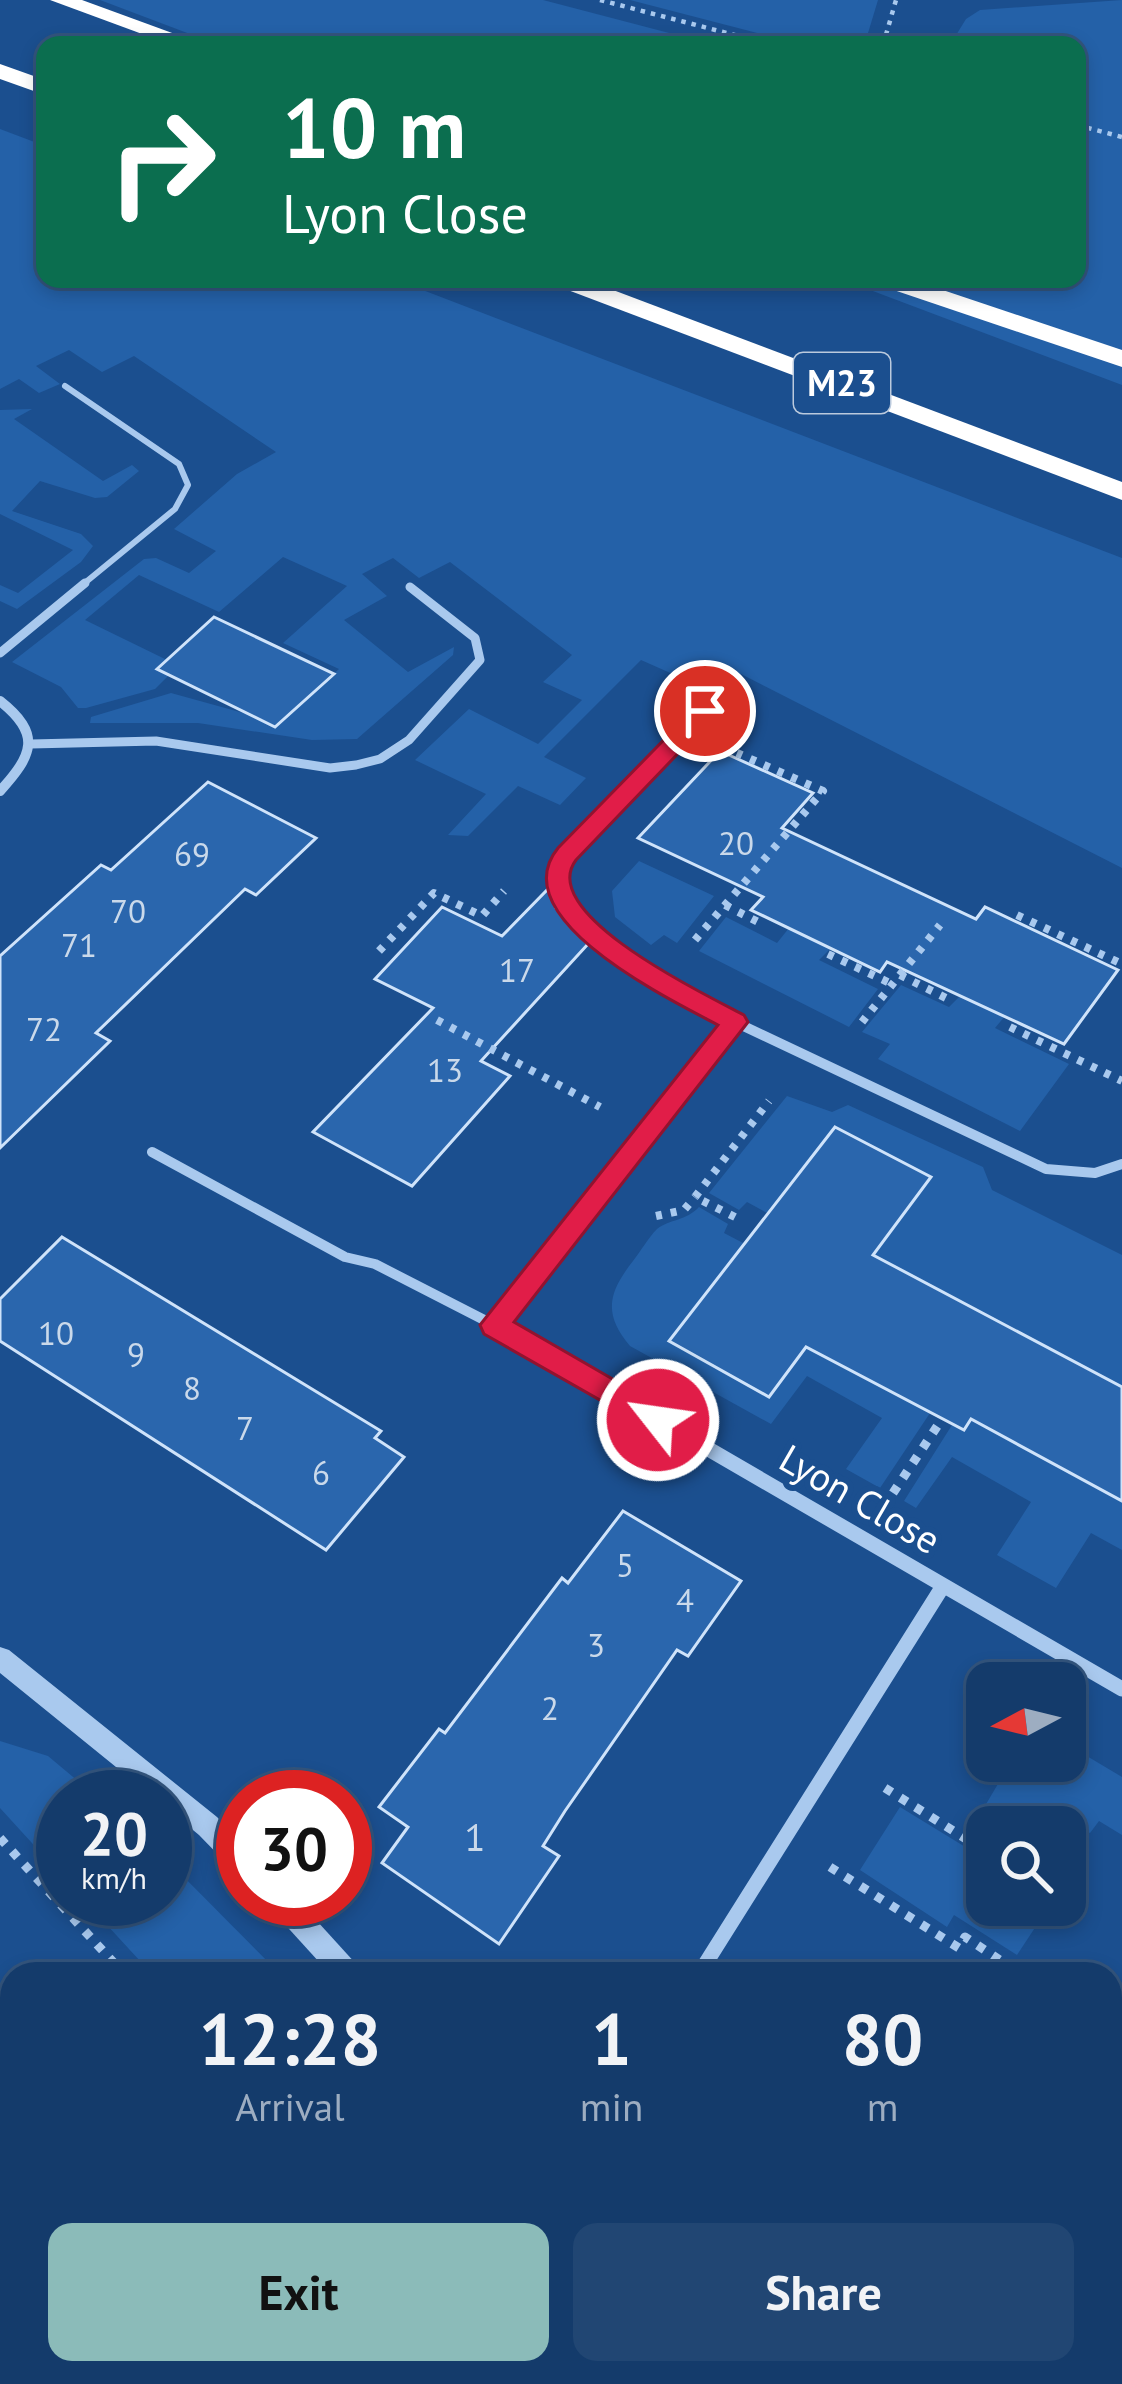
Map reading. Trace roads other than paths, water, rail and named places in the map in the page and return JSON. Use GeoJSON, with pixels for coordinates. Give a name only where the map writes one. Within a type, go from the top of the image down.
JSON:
{"type":"FeatureCollection","features":[{"type":"Feature","properties":{"kind":"highway"},"geometry":{"type":"LineString","coordinates":[[61,0],[167,36]]}},
{"type":"Feature","properties":{"kind":"highway"},"geometry":{"type":"LineString","coordinates":[[0,71],[36,85]]}},
{"type":"Feature","properties":{"kind":"highway","name":"M23"},"geometry":{"type":"LineString","coordinates":[[585,288],[1122,492]]}},
{"type":"Feature","properties":{"kind":"highway"},"geometry":{"type":"LineString","coordinates":[[912,288],[1122,359]]}},
{"type":"Feature","properties":{"kind":"street"},"geometry":{"type":"LineString","coordinates":[[0,701],[28,728],[31,744],[26,759],[0,791]]}},
{"type":"Feature","properties":{"kind":"street"},"geometry":{"type":"LineString","coordinates":[[705,711],[558,866],[560,893],[579,923],[659,982],[735,1022],[1046,1168],[1095,1173],[1122,1164]]}},
{"type":"Feature","properties":{"kind":"street"},"geometry":{"type":"LineString","coordinates":[[494,1325],[735,1022]]}},
{"type":"Feature","properties":{"kind":"street","name":"Lyon Close"},"geometry":{"type":"LineString","coordinates":[[152,1153],[345,1257],[375,1264],[494,1325],[1122,1689]]}},
{"type":"Feature","properties":{"kind":"street","name":"Lyon Close"},"geometry":{"type":"LineString","coordinates":[[707,1962],[943,1586]]}},
{"type":"Feature","properties":{"kind":"street"},"geometry":{"type":"LineString","coordinates":[[0,1658],[216,1834]]}},
{"type":"Feature","properties":{"kind":"street"},"geometry":{"type":"LineString","coordinates":[[304,1926],[337,1962]]}},
{"type":"Feature","properties":{"kind":"lane"},"geometry":{"type":"LineString","coordinates":[[0,653],[175,509],[188,485],[179,464],[65,386]]}},
{"type":"Feature","properties":{"kind":"lane"},"geometry":{"type":"LineString","coordinates":[[31,744],[205,745],[330,768],[380,759],[409,740],[480,660],[475,638],[410,587]]}}]}
